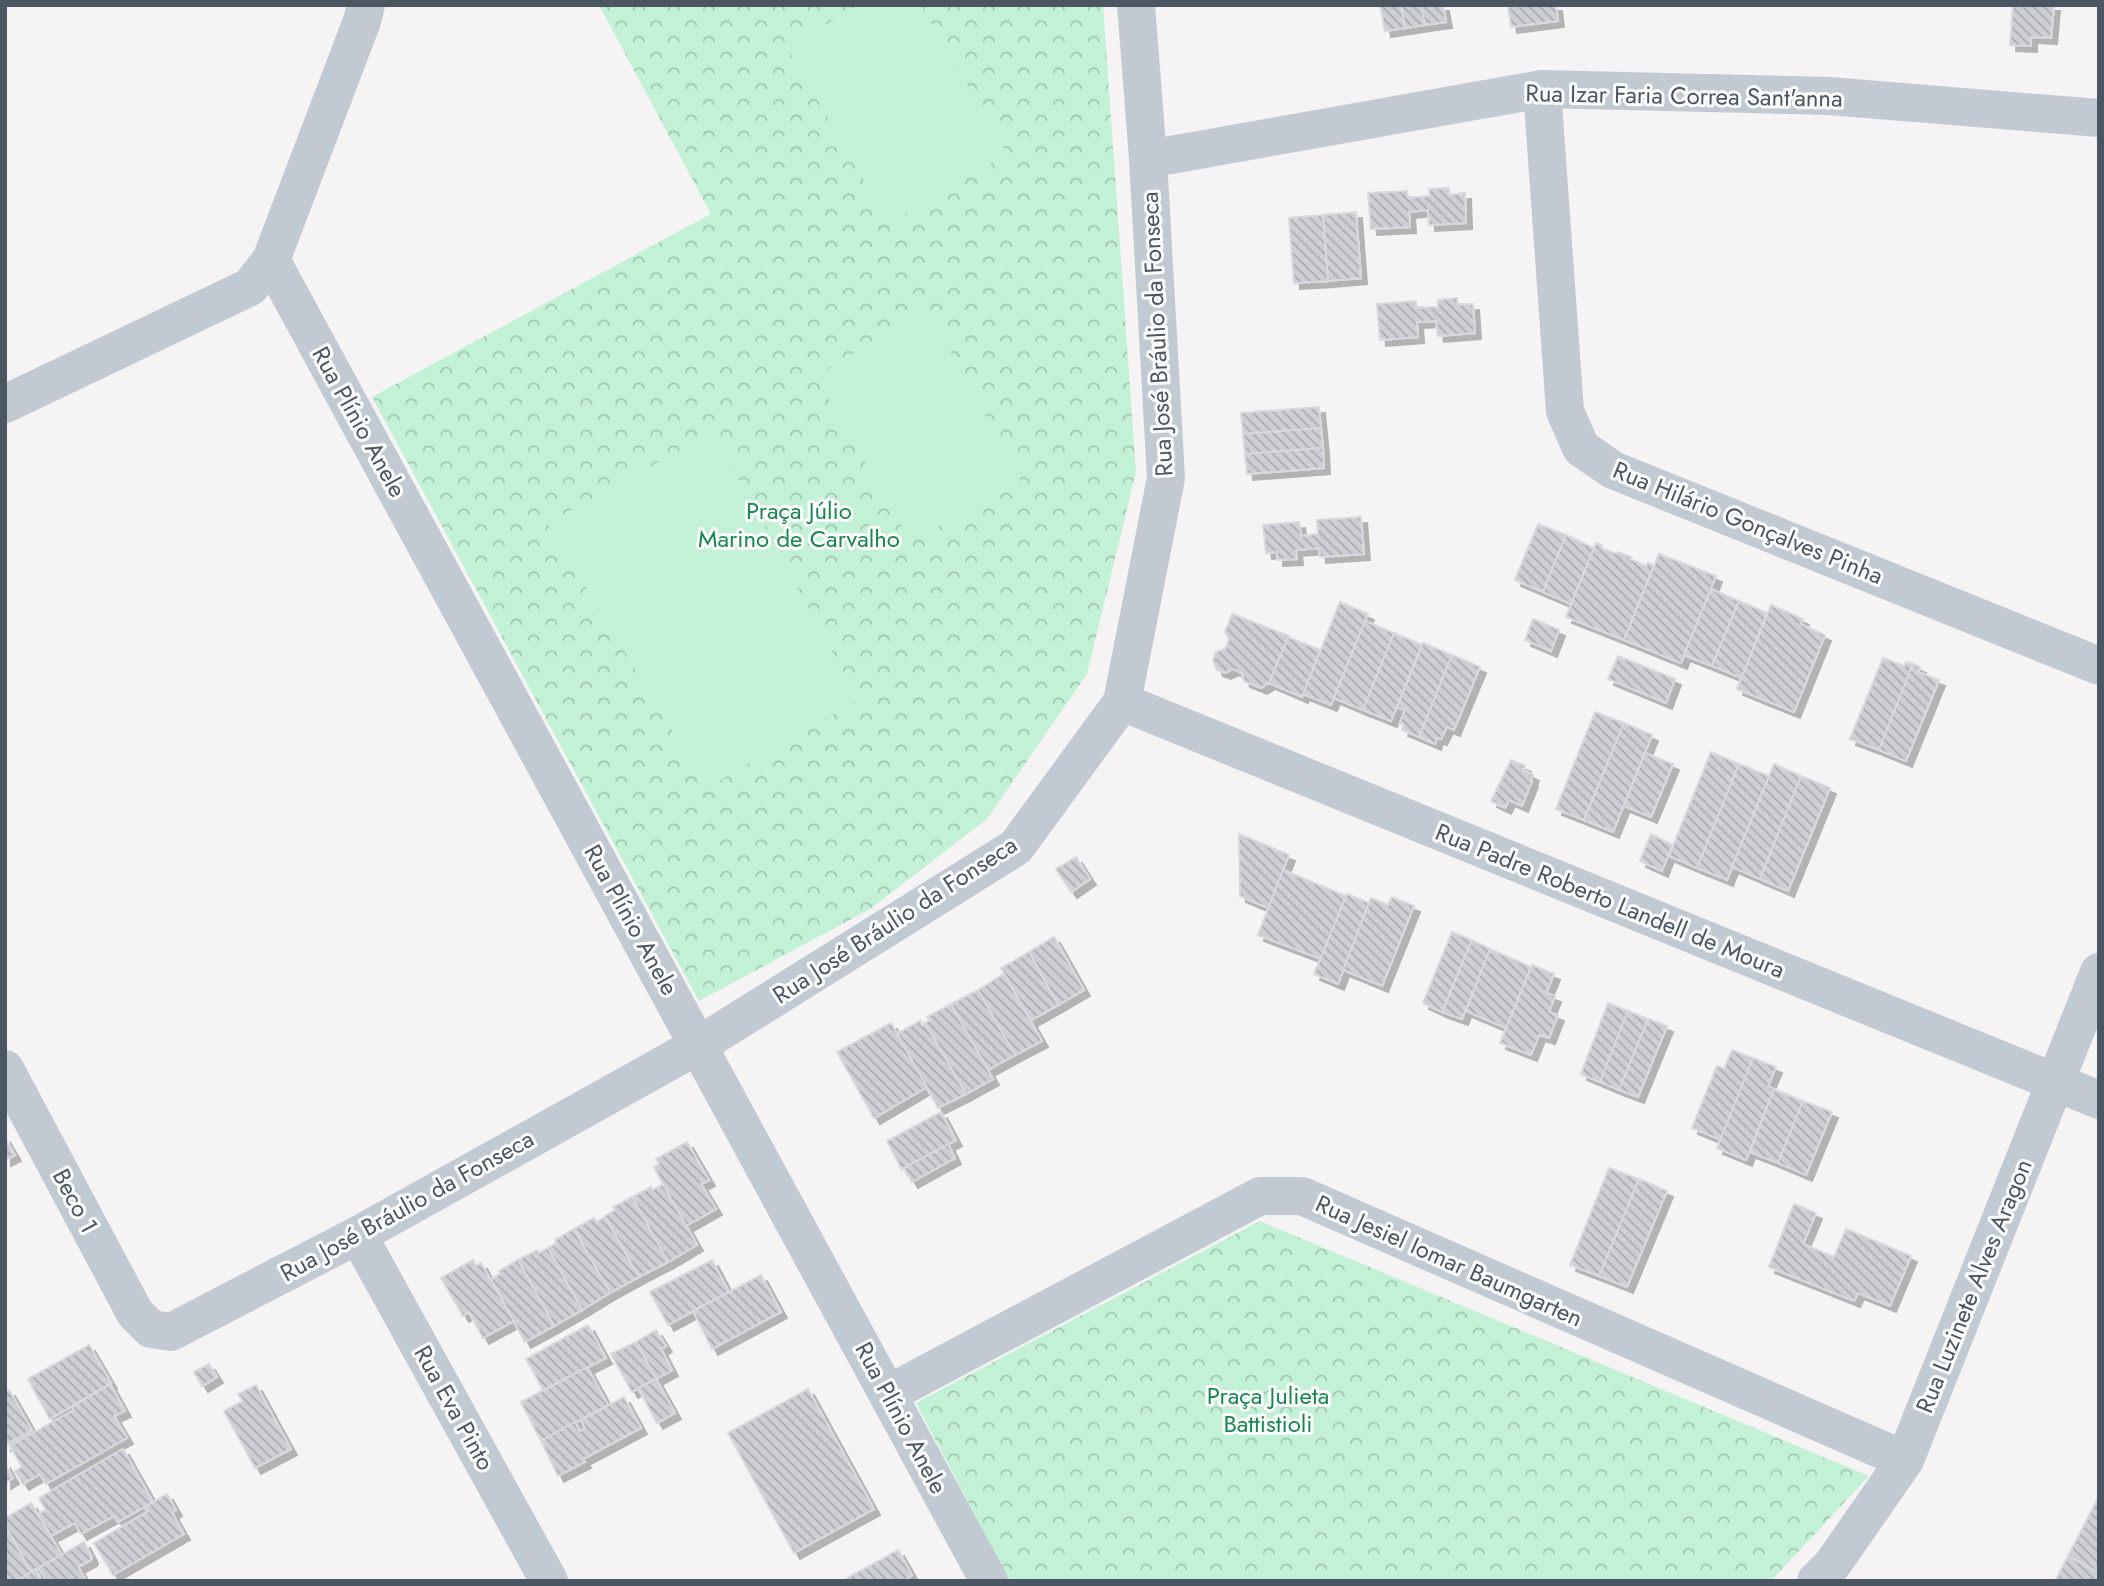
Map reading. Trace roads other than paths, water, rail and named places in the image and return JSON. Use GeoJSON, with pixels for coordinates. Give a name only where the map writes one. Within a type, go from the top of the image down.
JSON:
{"type":"FeatureCollection","features":[{"type":"Feature","properties":{"kind":"street"},"geometry":{"type":"LineString","coordinates":[[5,404],[250,287],[271,260],[366,5]]}},
{"type":"Feature","properties":{"kind":"street","name":"Rua José Bráulio da Fonseca"},"geometry":{"type":"LineString","coordinates":[[151,1329],[171,1332],[358,1235],[699,1045],[1016,847],[1122,702],[1166,478],[1148,159],[1136,5]]}},
{"type":"Feature","properties":{"kind":"street","name":"Rua Izar Faria Correa Sant'anna"},"geometry":{"type":"LineString","coordinates":[[1148,159],[1542,89],[1829,96],[2099,117]]}},
{"type":"Feature","properties":{"kind":"street","name":"Rua Hilário Gonçalves Pinha"},"geometry":{"type":"LineString","coordinates":[[1542,89],[1565,411],[1581,448],[1613,470],[2099,666]]}},
{"type":"Feature","properties":{"kind":"street","name":"Rua Plínio Anele"},"geometry":{"type":"LineString","coordinates":[[271,260],[989,1581]]}},
{"type":"Feature","properties":{"kind":"street","name":"Rua Padre Roberto Landell de Moura"},"geometry":{"type":"LineString","coordinates":[[1122,702],[2099,1100]]}},
{"type":"Feature","properties":{"kind":"street","name":"Rua Luzinete Alves Aragon"},"geometry":{"type":"LineString","coordinates":[[1816,1581],[1832,1565],[1905,1460],[2099,972]]}},
{"type":"Feature","properties":{"kind":"street","name":"Beco 1"},"geometry":{"type":"LineString","coordinates":[[5,1069],[135,1314],[151,1329]]}},
{"type":"Feature","properties":{"kind":"street","name":"Rua Jesiel Iomar Baumgarten"},"geometry":{"type":"LineString","coordinates":[[888,1394],[1261,1196],[1302,1196],[1905,1460]]}},
{"type":"Feature","properties":{"kind":"street","name":"Rua Eva Pinto"},"geometry":{"type":"LineString","coordinates":[[358,1235],[549,1581]]}},
{"type":"Feature","properties":{"kind":"park label","name":"Praça Júlio Marino de Carvalho"},"geometry":{"type":"Point","coordinates":[799,525]}},
{"type":"Feature","properties":{"kind":"park label","name":"Praça Julieta Battistioli"},"geometry":{"type":"Point","coordinates":[1268,1410]}}]}
